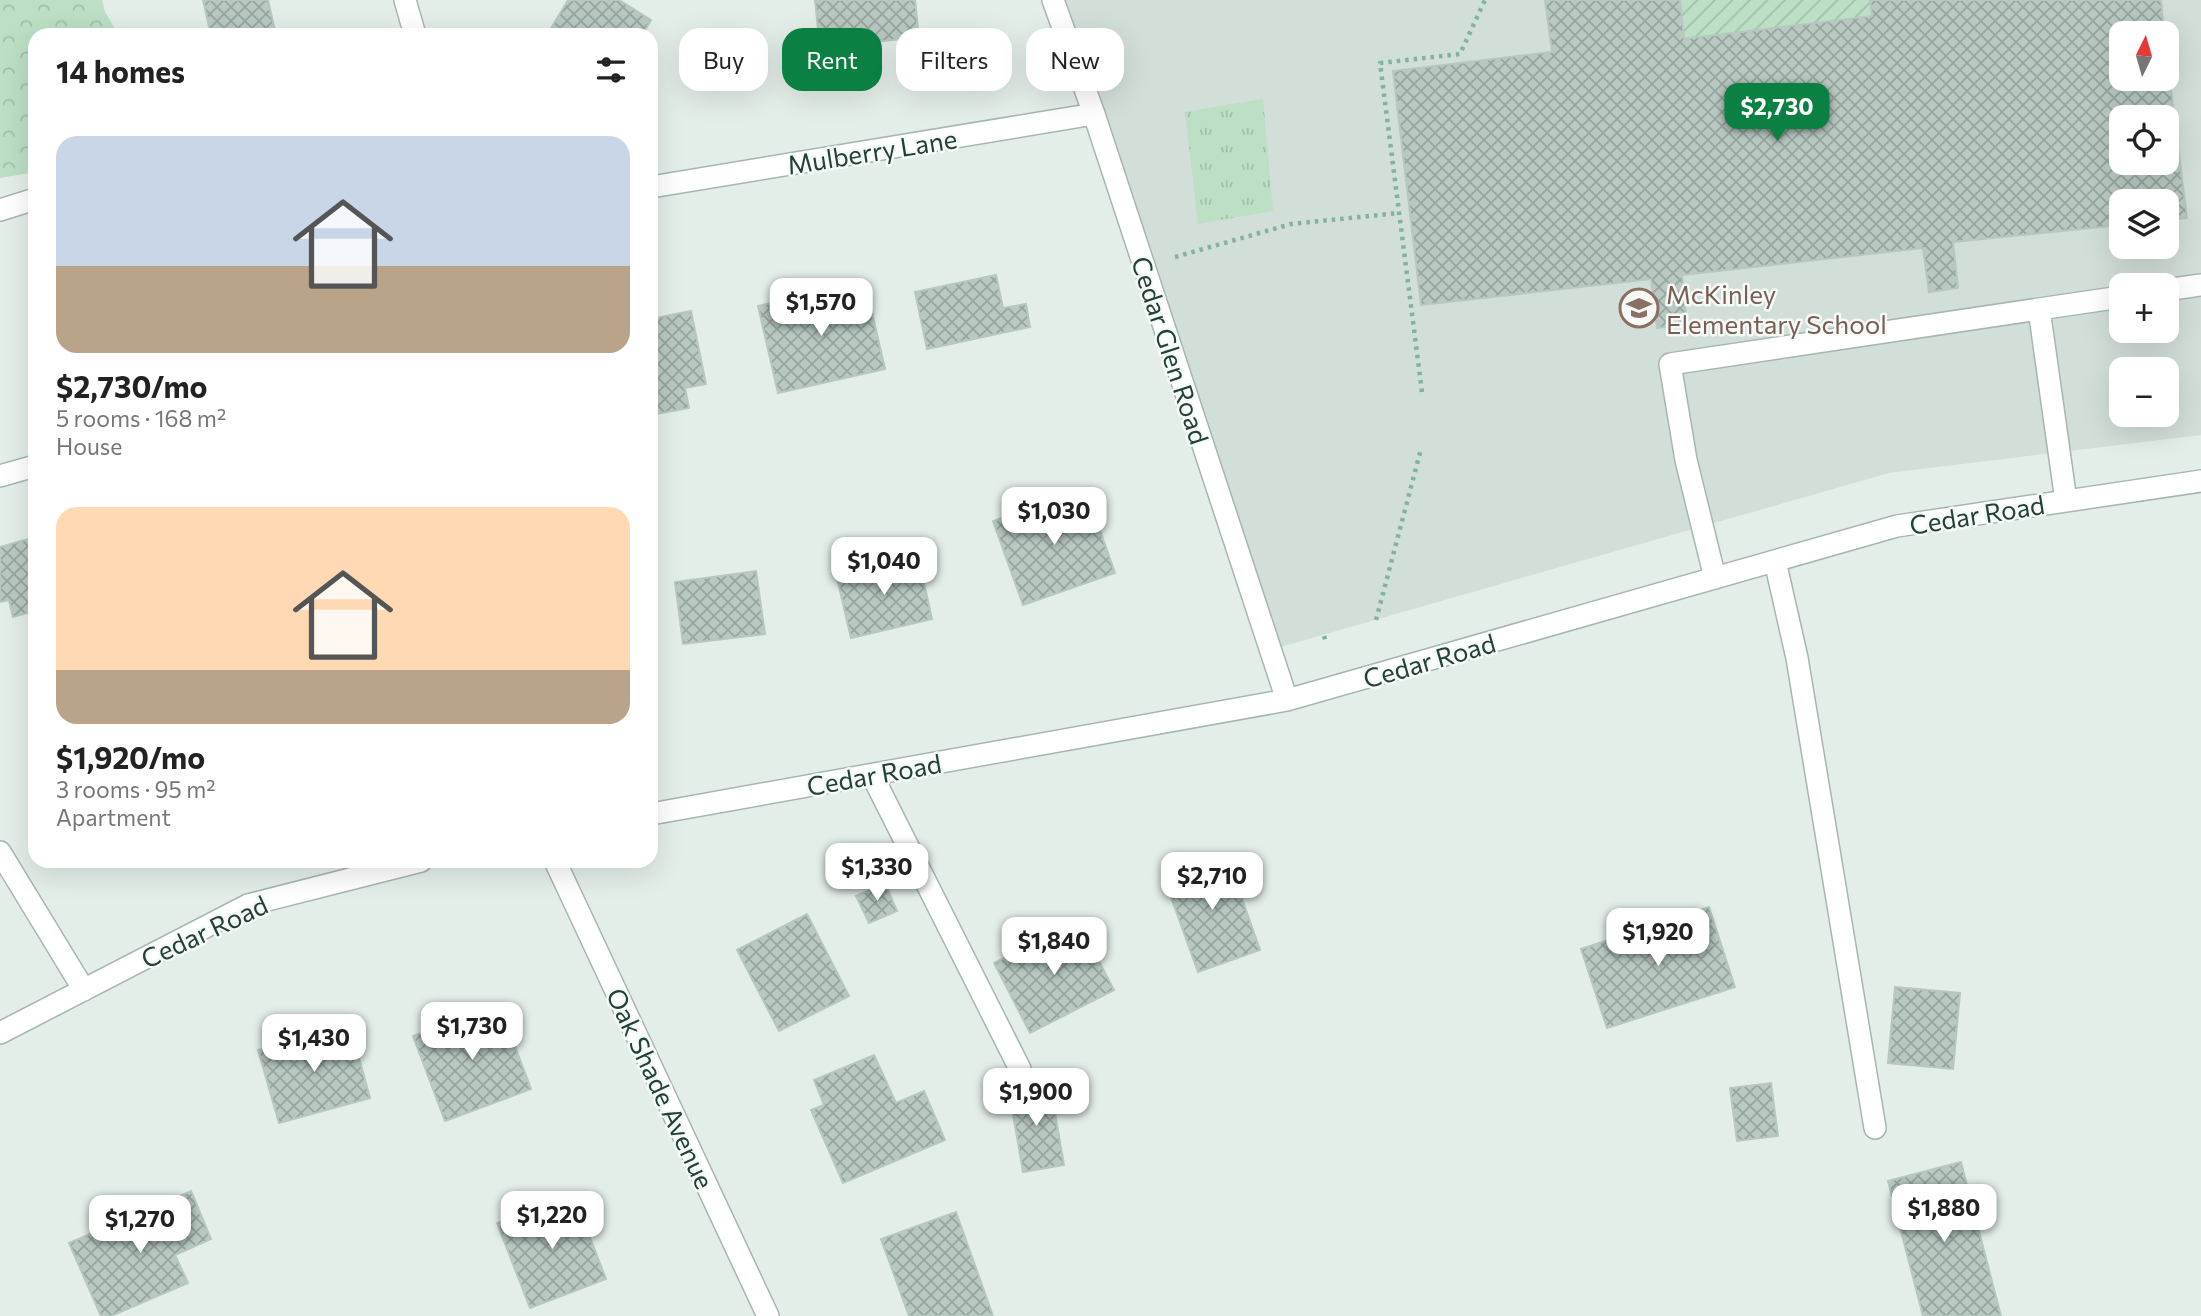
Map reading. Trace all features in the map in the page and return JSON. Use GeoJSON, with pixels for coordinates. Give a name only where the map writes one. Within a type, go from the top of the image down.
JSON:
{"type":"FeatureCollection","features":[{"type":"Feature","properties":{"kind":"street"},"geometry":{"type":"LineString","coordinates":[[405,0],[413,28]]}},
{"type":"Feature","properties":{"kind":"street","name":"Cedar Glen Road"},"geometry":{"type":"LineString","coordinates":[[1053,0],[1094,114],[1287,700]]}},
{"type":"Feature","properties":{"kind":"street","name":"Mulberry Lane"},"geometry":{"type":"LineString","coordinates":[[658,186],[1094,114]]}},
{"type":"Feature","properties":{"kind":"street"},"geometry":{"type":"LineString","coordinates":[[0,210],[28,201]]}},
{"type":"Feature","properties":{"kind":"street"},"geometry":{"type":"LineString","coordinates":[[2179,288],[2201,285]]}},
{"type":"Feature","properties":{"kind":"street"},"geometry":{"type":"LineString","coordinates":[[1715,579],[1686,460],[1670,363],[2109,299]]}},
{"type":"Feature","properties":{"kind":"street"},"geometry":{"type":"LineString","coordinates":[[2039,309],[2066,501]]}},
{"type":"Feature","properties":{"kind":"street"},"geometry":{"type":"LineString","coordinates":[[0,476],[28,468]]}},
{"type":"Feature","properties":{"kind":"street","name":"Cedar Road"},"geometry":{"type":"LineString","coordinates":[[658,813],[1287,700],[1898,526],[2201,481]]}},
{"type":"Feature","properties":{"kind":"street"},"geometry":{"type":"LineString","coordinates":[[1775,561],[1797,658],[1875,1128]]}},
{"type":"Feature","properties":{"kind":"street"},"geometry":{"type":"LineString","coordinates":[[872,775],[1020,1069]]}},
{"type":"Feature","properties":{"kind":"street"},"geometry":{"type":"LineString","coordinates":[[0,852],[84,990]]}},
{"type":"Feature","properties":{"kind":"street","name":"Cedar Road"},"geometry":{"type":"LineString","coordinates":[[0,1033],[248,905],[393,868]]}},
{"type":"Feature","properties":{"kind":"street","name":"Oak Shade Avenue"},"geometry":{"type":"LineString","coordinates":[[558,868],[768,1316]]}},
{"type":"Feature","properties":{"kind":"path"},"geometry":{"type":"LineString","coordinates":[[1422,392],[1380,63],[1460,54],[1485,0]]}},
{"type":"Feature","properties":{"kind":"path"},"geometry":{"type":"LineString","coordinates":[[1175,257],[1291,223],[1399,213]]}},
{"type":"Feature","properties":{"kind":"path"},"geometry":{"type":"LineString","coordinates":[[1376,620],[1421,449]]}},
{"type":"Feature","properties":{"kind":"path"},"geometry":{"type":"LineString","coordinates":[[1324,636],[1326,642]]}},
{"type":"Feature","properties":{"kind":"shaded area","name":"McKinley Elementary School"},"geometry":{"type":"Polygon","coordinates":[[[1053,0],[2201,0],[2201,435],[1889,473],[1270,650],[1083,91],[1124,91],[1124,28],[1062,28],[1053,0]]]}},
{"type":"Feature","properties":{"kind":"green space"},"geometry":{"type":"Polygon","coordinates":[[[0,0],[102,0],[105,12],[115,28],[28,28],[28,173],[0,178],[0,0]]]}},
{"type":"Feature","properties":{"kind":"green space"},"geometry":{"type":"Polygon","coordinates":[[[1680,0],[1870,0],[1872,16],[1684,39],[1680,0]]]}},
{"type":"Feature","properties":{"kind":"green space"},"geometry":{"type":"Polygon","coordinates":[[[1263,99],[1273,211],[1198,224],[1185,112],[1263,99]]]}},
{"type":"Feature","properties":{"kind":"building"},"geometry":{"type":"Polygon","coordinates":[[[203,0],[268,0],[274,28],[209,28],[203,0]]]}},
{"type":"Feature","properties":{"kind":"building"},"geometry":{"type":"Polygon","coordinates":[[[568,0],[619,0],[651,20],[646,28],[551,28],[568,0]]]}},
{"type":"Feature","properties":{"kind":"building"},"geometry":{"type":"Polygon","coordinates":[[[815,0],[915,0],[918,28],[896,28],[896,40],[882,41],[882,28],[818,28],[815,0]]]}},
{"type":"Feature","properties":{"kind":"building"},"geometry":{"type":"Polygon","coordinates":[[[1545,0],[1680,0],[1684,39],[1872,16],[1870,0],[2161,0],[2163,21],[2109,21],[2109,91],[2171,91],[2173,105],[2109,105],[2109,175],[2179,175],[2179,154],[2187,218],[2179,219],[2179,189],[2109,189],[2109,226],[1953,242],[1958,288],[1929,292],[1923,248],[1682,275],[1687,325],[1657,328],[1651,279],[1421,305],[1393,71],[1552,52],[1545,0]]]}},
{"type":"Feature","properties":{"kind":"building"},"geometry":{"type":"Polygon","coordinates":[[[996,275],[1003,308],[1026,304],[1030,327],[927,349],[915,292],[996,275]]]}},
{"type":"Feature","properties":{"kind":"building"},"geometry":{"type":"Polygon","coordinates":[[[865,282],[885,369],[778,393],[758,306],[865,282]]]}},
{"type":"Feature","properties":{"kind":"building"},"geometry":{"type":"Polygon","coordinates":[[[691,311],[706,384],[685,388],[689,408],[658,414],[658,318],[691,311]]]}},
{"type":"Feature","properties":{"kind":"building"},"geometry":{"type":"Polygon","coordinates":[[[1085,488],[1115,573],[1023,605],[993,521],[1085,488]]]}},
{"type":"Feature","properties":{"kind":"building"},"geometry":{"type":"Polygon","coordinates":[[[28,539],[28,613],[13,617],[9,600],[0,602],[0,547],[28,539]]]}},
{"type":"Feature","properties":{"kind":"building"},"geometry":{"type":"Polygon","coordinates":[[[918,556],[932,619],[851,638],[836,574],[918,556]]]}},
{"type":"Feature","properties":{"kind":"building"},"geometry":{"type":"Polygon","coordinates":[[[756,571],[765,634],[683,644],[675,582],[756,571]]]}},
{"type":"Feature","properties":{"kind":"building"},"geometry":{"type":"Polygon","coordinates":[[[1226,853],[1260,950],[1198,972],[1163,875],[1226,853]]]}},
{"type":"Feature","properties":{"kind":"building"},"geometry":{"type":"Polygon","coordinates":[[[885,883],[897,911],[869,923],[856,896],[885,883]]]}},
{"type":"Feature","properties":{"kind":"building"},"geometry":{"type":"Polygon","coordinates":[[[1709,907],[1735,987],[1607,1028],[1581,949],[1709,907]]]}},
{"type":"Feature","properties":{"kind":"building"},"geometry":{"type":"Polygon","coordinates":[[[807,914],[849,996],[779,1031],[737,950],[807,914]]]}},
{"type":"Feature","properties":{"kind":"building"},"geometry":{"type":"Polygon","coordinates":[[[1078,921],[1114,990],[1030,1033],[994,963],[1078,921]]]}},
{"type":"Feature","properties":{"kind":"building"},"geometry":{"type":"Polygon","coordinates":[[[1895,987],[1960,993],[1953,1069],[1888,1063],[1895,987]]]}},
{"type":"Feature","properties":{"kind":"building"},"geometry":{"type":"Polygon","coordinates":[[[499,1004],[531,1089],[445,1121],[413,1036],[499,1004]]]}},
{"type":"Feature","properties":{"kind":"building"},"geometry":{"type":"Polygon","coordinates":[[[350,1025],[370,1098],[279,1123],[258,1050],[350,1025]]]}},
{"type":"Feature","properties":{"kind":"building"},"geometry":{"type":"Polygon","coordinates":[[[874,1055],[896,1103],[924,1091],[945,1140],[843,1183],[811,1110],[824,1105],[814,1080],[874,1055]]]}},
{"type":"Feature","properties":{"kind":"building"},"geometry":{"type":"Polygon","coordinates":[[[1771,1083],[1778,1136],[1737,1141],[1730,1088],[1771,1083]]]}},
{"type":"Feature","properties":{"kind":"building"},"geometry":{"type":"Polygon","coordinates":[[[1050,1084],[1064,1165],[1023,1172],[1009,1091],[1050,1084]]]}},
{"type":"Feature","properties":{"kind":"building"},"geometry":{"type":"Polygon","coordinates":[[[1961,1162],[2001,1316],[1923,1316],[1888,1181],[1961,1162]]]}},
{"type":"Feature","properties":{"kind":"building"},"geometry":{"type":"Polygon","coordinates":[[[191,1191],[211,1239],[175,1255],[188,1283],[111,1316],[101,1316],[69,1243],[191,1191]]]}},
{"type":"Feature","properties":{"kind":"building"},"geometry":{"type":"Polygon","coordinates":[[[573,1193],[606,1279],[530,1308],[497,1223],[573,1193]]]}},
{"type":"Feature","properties":{"kind":"building"},"geometry":{"type":"Polygon","coordinates":[[[956,1212],[993,1316],[909,1316],[881,1239],[956,1212]]]}},
{"type":"Feature","properties":{"kind":"place","name":"McKinley Elementary School"},"geometry":{"type":"Point","coordinates":[1639,308]}}]}
